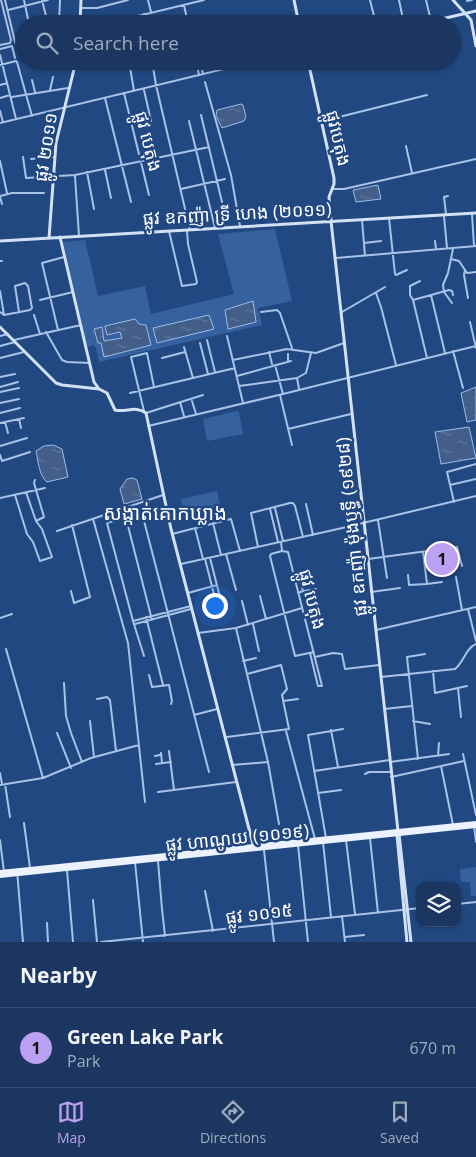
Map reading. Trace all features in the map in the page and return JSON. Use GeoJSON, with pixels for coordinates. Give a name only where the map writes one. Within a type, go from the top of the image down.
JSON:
{"type":"FeatureCollection","features":[{"type":"Feature","properties":{"kind":"main road"},"geometry":{"type":"LineString","coordinates":[[81,0],[81,15]]}},
{"type":"Feature","properties":{"kind":"main road"},"geometry":{"type":"LineString","coordinates":[[294,0],[297,15]]}},
{"type":"Feature","properties":{"kind":"main road"},"geometry":{"type":"LineString","coordinates":[[453,0],[471,20],[476,46]]}},
{"type":"Feature","properties":{"kind":"main road"},"geometry":{"type":"LineString","coordinates":[[456,15],[476,10]]}},
{"type":"Feature","properties":{"kind":"main road","name":"ផ្លូវ ២០១១"},"geometry":{"type":"LineString","coordinates":[[49,238],[54,158],[58,133],[74,70]]}},
{"type":"Feature","properties":{"kind":"main road","name":"ផ្លូវបេតុង"},"geometry":{"type":"LineString","coordinates":[[310,70],[334,178],[334,184],[329,197],[331,221]]}},
{"type":"Feature","properties":{"kind":"main road","name":"ផ្លូវ ឧកញ៉ា ទ្រី ហេង (២០១១)"},"geometry":{"type":"LineString","coordinates":[[0,241],[474,213]]}},
{"type":"Feature","properties":{"kind":"main road","name":"ផ្លូវ ឧកញ៉ា ម៉ុងឫទ្ធី (១៩២៨)"},"geometry":{"type":"LineString","coordinates":[[331,221],[409,942]]}},
{"type":"Feature","properties":{"kind":"main road"},"geometry":{"type":"LineString","coordinates":[[60,237],[94,382],[99,389]]}},
{"type":"Feature","properties":{"kind":"main road"},"geometry":{"type":"LineString","coordinates":[[0,327],[59,384],[99,389],[107,393],[115,410],[132,409],[145,412],[172,534],[254,848]]}},
{"type":"Feature","properties":{"kind":"main road","name":"ផ្លូវ ហាណូយ (១០១៩)"},"geometry":{"type":"LineString","coordinates":[[2,872],[66,869],[135,860],[158,860],[316,839],[346,840],[370,838],[475,825]]}},
{"type":"Feature","properties":{"kind":"main road","name":"ផ្លូវ ហាណូយ (១០១៩)"},"geometry":{"type":"LineString","coordinates":[[31,871],[398,834]]}},
{"type":"Feature","properties":{"kind":"main road","name":"ផ្លូវ ហាណូយ (១០១៩)"},"geometry":{"type":"LineString","coordinates":[[0,876],[18,872]]}},
{"type":"Feature","properties":{"kind":"street"},"geometry":{"type":"LineString","coordinates":[[0,47],[10,43],[11,40],[1,0]]}},
{"type":"Feature","properties":{"kind":"street"},"geometry":{"type":"LineString","coordinates":[[5,0],[15,40]]}},
{"type":"Feature","properties":{"kind":"street"},"geometry":{"type":"LineString","coordinates":[[24,0],[27,15]]}},
{"type":"Feature","properties":{"kind":"street"},"geometry":{"type":"LineString","coordinates":[[8,10],[48,0]]}},
{"type":"Feature","properties":{"kind":"street"},"geometry":{"type":"LineString","coordinates":[[59,15],[60,0]]}},
{"type":"Feature","properties":{"kind":"street"},"geometry":{"type":"LineString","coordinates":[[81,8],[97,8],[128,0]]}},
{"type":"Feature","properties":{"kind":"street"},"geometry":{"type":"LineString","coordinates":[[148,0],[151,13]]}},
{"type":"Feature","properties":{"kind":"street"},"geometry":{"type":"LineString","coordinates":[[140,15],[204,0]]}},
{"type":"Feature","properties":{"kind":"street"},"geometry":{"type":"LineString","coordinates":[[370,0],[374,15]]}},
{"type":"Feature","properties":{"kind":"street"},"geometry":{"type":"LineString","coordinates":[[398,0],[402,15]]}},
{"type":"Feature","properties":{"kind":"street"},"geometry":{"type":"LineString","coordinates":[[426,0],[430,15]]}},
{"type":"Feature","properties":{"kind":"street"},"geometry":{"type":"LineString","coordinates":[[467,1],[472,0]]}},
{"type":"Feature","properties":{"kind":"street"},"geometry":{"type":"LineString","coordinates":[[43,1],[46,15]]}},
{"type":"Feature","properties":{"kind":"street"},"geometry":{"type":"LineString","coordinates":[[184,5],[186,15]]}},
{"type":"Feature","properties":{"kind":"street"},"geometry":{"type":"LineString","coordinates":[[0,47],[12,46],[15,58]]}},
{"type":"Feature","properties":{"kind":"street"},"geometry":{"type":"LineString","coordinates":[[0,55],[16,119]]}},
{"type":"Feature","properties":{"kind":"street"},"geometry":{"type":"LineString","coordinates":[[1,65],[15,62]]}},
{"type":"Feature","properties":{"kind":"street"},"geometry":{"type":"LineString","coordinates":[[20,70],[32,116]]}},
{"type":"Feature","properties":{"kind":"street","name":"ផ្លូវ បេតុង"},"geometry":{"type":"LineString","coordinates":[[130,70],[134,91]]}},
{"type":"Feature","properties":{"kind":"street"},"geometry":{"type":"LineString","coordinates":[[154,70],[181,189],[189,230],[188,244],[196,284],[182,286],[169,231]]}},
{"type":"Feature","properties":{"kind":"street"},"geometry":{"type":"LineString","coordinates":[[200,70],[201,74]]}},
{"type":"Feature","properties":{"kind":"street"},"geometry":{"type":"LineString","coordinates":[[0,111],[1,123],[219,70]]}},
{"type":"Feature","properties":{"kind":"street"},"geometry":{"type":"LineString","coordinates":[[50,90],[53,77]]}},
{"type":"Feature","properties":{"kind":"street"},"geometry":{"type":"LineString","coordinates":[[32,80],[35,92]]}},
{"type":"Feature","properties":{"kind":"street"},"geometry":{"type":"LineString","coordinates":[[205,82],[231,175],[240,226]]}},
{"type":"Feature","properties":{"kind":"street"},"geometry":{"type":"LineString","coordinates":[[0,84],[7,83]]}},
{"type":"Feature","properties":{"kind":"street"},"geometry":{"type":"LineString","coordinates":[[0,98],[71,87]]}},
{"type":"Feature","properties":{"kind":"street"},"geometry":{"type":"LineString","coordinates":[[144,89],[151,121]]}},
{"type":"Feature","properties":{"kind":"street","name":"ផ្លូវ បេតុង"},"geometry":{"type":"LineString","coordinates":[[124,93],[149,195]]}},
{"type":"Feature","properties":{"kind":"street"},"geometry":{"type":"LineString","coordinates":[[321,121],[427,95]]}},
{"type":"Feature","properties":{"kind":"street"},"geometry":{"type":"LineString","coordinates":[[105,98],[131,202]]}},
{"type":"Feature","properties":{"kind":"street"},"geometry":{"type":"LineString","coordinates":[[201,115],[222,202]]}},
{"type":"Feature","properties":{"kind":"street"},"geometry":{"type":"LineString","coordinates":[[189,121],[215,228]]}},
{"type":"Feature","properties":{"kind":"street"},"geometry":{"type":"LineString","coordinates":[[406,146],[412,174]]}},
{"type":"Feature","properties":{"kind":"street"},"geometry":{"type":"LineString","coordinates":[[23,157],[26,178],[53,177],[105,170],[209,147]]}},
{"type":"Feature","properties":{"kind":"street"},"geometry":{"type":"LineString","coordinates":[[31,159],[54,158]]}},
{"type":"Feature","properties":{"kind":"street"},"geometry":{"type":"LineString","coordinates":[[332,189],[344,189],[476,159]]}},
{"type":"Feature","properties":{"kind":"street"},"geometry":{"type":"LineString","coordinates":[[0,161],[8,194]]}},
{"type":"Feature","properties":{"kind":"street"},"geometry":{"type":"LineString","coordinates":[[105,170],[111,198]]}},
{"type":"Feature","properties":{"kind":"street"},"geometry":{"type":"LineString","coordinates":[[87,172],[94,209]]}},
{"type":"Feature","properties":{"kind":"street"},"geometry":{"type":"LineString","coordinates":[[75,175],[78,236]]}},
{"type":"Feature","properties":{"kind":"street"},"geometry":{"type":"LineString","coordinates":[[181,189],[225,179]]}},
{"type":"Feature","properties":{"kind":"street"},"geometry":{"type":"LineString","coordinates":[[0,182],[5,181]]}},
{"type":"Feature","properties":{"kind":"street"},"geometry":{"type":"LineString","coordinates":[[2,204],[0,196],[44,193]]}},
{"type":"Feature","properties":{"kind":"street"},"geometry":{"type":"LineString","coordinates":[[447,248],[444,197],[448,196]]}},
{"type":"Feature","properties":{"kind":"street"},"geometry":{"type":"LineString","coordinates":[[336,258],[475,246],[474,213]]}},
{"type":"Feature","properties":{"kind":"street"},"geometry":{"type":"LineString","coordinates":[[389,217],[395,275],[407,270]]}},
{"type":"Feature","properties":{"kind":"street"},"geometry":{"type":"LineString","coordinates":[[362,219],[365,256]]}},
{"type":"Feature","properties":{"kind":"street"},"geometry":{"type":"LineString","coordinates":[[364,243],[381,241]]}},
{"type":"Feature","properties":{"kind":"street"},"geometry":{"type":"LineString","coordinates":[[435,241],[436,249]]}},
{"type":"Feature","properties":{"kind":"street"},"geometry":{"type":"LineString","coordinates":[[452,303],[444,292],[443,285],[453,248]]}},
{"type":"Feature","properties":{"kind":"street"},"geometry":{"type":"LineString","coordinates":[[58,330],[42,263],[65,256]]}},
{"type":"Feature","properties":{"kind":"street"},"geometry":{"type":"LineString","coordinates":[[451,259],[460,261],[469,273],[476,272]]}},
{"type":"Feature","properties":{"kind":"street"},"geometry":{"type":"LineString","coordinates":[[465,270],[464,275],[468,298]]}},
{"type":"Feature","properties":{"kind":"street"},"geometry":{"type":"LineString","coordinates":[[420,281],[410,287],[410,295],[413,300],[427,358]]}},
{"type":"Feature","properties":{"kind":"street"},"geometry":{"type":"LineString","coordinates":[[0,312],[4,315],[19,312],[32,308],[28,286],[25,283],[15,286],[19,312]]}},
{"type":"Feature","properties":{"kind":"street"},"geometry":{"type":"LineString","coordinates":[[341,312],[385,287]]}},
{"type":"Feature","properties":{"kind":"street"},"geometry":{"type":"LineString","coordinates":[[0,291],[4,315]]}},
{"type":"Feature","properties":{"kind":"street"},"geometry":{"type":"LineString","coordinates":[[413,300],[452,291],[453,295]]}},
{"type":"Feature","properties":{"kind":"street"},"geometry":{"type":"LineString","coordinates":[[40,300],[73,292]]}},
{"type":"Feature","properties":{"kind":"street"},"geometry":{"type":"LineString","coordinates":[[376,293],[396,365]]}},
{"type":"Feature","properties":{"kind":"street"},"geometry":{"type":"LineString","coordinates":[[431,296],[444,353]]}},
{"type":"Feature","properties":{"kind":"street"},"geometry":{"type":"LineString","coordinates":[[261,312],[277,310],[280,312],[292,348]]}},
{"type":"Feature","properties":{"kind":"street"},"geometry":{"type":"LineString","coordinates":[[34,314],[40,334]]}},
{"type":"Feature","properties":{"kind":"street"},"geometry":{"type":"LineString","coordinates":[[148,426],[281,395],[444,353],[476,347],[470,322]]}},
{"type":"Feature","properties":{"kind":"street"},"geometry":{"type":"LineString","coordinates":[[0,346],[81,324]]}},
{"type":"Feature","properties":{"kind":"street"},"geometry":{"type":"LineString","coordinates":[[46,332],[62,360],[90,363]]}},
{"type":"Feature","properties":{"kind":"street"},"geometry":{"type":"LineString","coordinates":[[0,336],[8,334]]}},
{"type":"Feature","properties":{"kind":"street"},"geometry":{"type":"LineString","coordinates":[[227,336],[243,403]]}},
{"type":"Feature","properties":{"kind":"street"},"geometry":{"type":"LineString","coordinates":[[207,340],[215,372]]}},
{"type":"Feature","properties":{"kind":"street"},"geometry":{"type":"LineString","coordinates":[[200,342],[208,374]]}},
{"type":"Feature","properties":{"kind":"street"},"geometry":{"type":"LineString","coordinates":[[233,360],[292,348],[316,353],[345,343]]}},
{"type":"Feature","properties":{"kind":"street"},"geometry":{"type":"LineString","coordinates":[[184,346],[193,378]]}},
{"type":"Feature","properties":{"kind":"street"},"geometry":{"type":"LineString","coordinates":[[453,351],[463,388]]}},
{"type":"Feature","properties":{"kind":"street"},"geometry":{"type":"LineString","coordinates":[[0,358],[26,352]]}},
{"type":"Feature","properties":{"kind":"street"},"geometry":{"type":"LineString","coordinates":[[162,358],[185,352]]}},
{"type":"Feature","properties":{"kind":"street"},"geometry":{"type":"LineString","coordinates":[[269,352],[279,380],[292,444]]}},
{"type":"Feature","properties":{"kind":"street"},"geometry":{"type":"LineString","coordinates":[[154,387],[147,353],[131,357],[145,412],[203,395]]}},
{"type":"Feature","properties":{"kind":"street"},"geometry":{"type":"LineString","coordinates":[[239,386],[297,378],[306,373],[311,353]]}},
{"type":"Feature","properties":{"kind":"street"},"geometry":{"type":"LineString","coordinates":[[237,376],[290,361],[288,354]]}},
{"type":"Feature","properties":{"kind":"street"},"geometry":{"type":"LineString","coordinates":[[130,393],[235,368]]}},
{"type":"Feature","properties":{"kind":"street"},"geometry":{"type":"LineString","coordinates":[[0,377],[15,374]]}},
{"type":"Feature","properties":{"kind":"street"},"geometry":{"type":"LineString","coordinates":[[297,378],[300,390]]}},
{"type":"Feature","properties":{"kind":"street"},"geometry":{"type":"LineString","coordinates":[[0,387],[18,382]]}},
{"type":"Feature","properties":{"kind":"street"},"geometry":{"type":"LineString","coordinates":[[0,392],[19,388]]}},
{"type":"Feature","properties":{"kind":"street"},"geometry":{"type":"LineString","coordinates":[[0,403],[19,398]]}},
{"type":"Feature","properties":{"kind":"street"},"geometry":{"type":"LineString","coordinates":[[180,402],[184,417]]}},
{"type":"Feature","properties":{"kind":"street"},"geometry":{"type":"LineString","coordinates":[[192,402],[196,414]]}},
{"type":"Feature","properties":{"kind":"street"},"geometry":{"type":"LineString","coordinates":[[0,413],[20,408]]}},
{"type":"Feature","properties":{"kind":"street"},"geometry":{"type":"LineString","coordinates":[[288,429],[352,414]]}},
{"type":"Feature","properties":{"kind":"street"},"geometry":{"type":"LineString","coordinates":[[0,423],[24,418]]}},
{"type":"Feature","properties":{"kind":"street"},"geometry":{"type":"LineString","coordinates":[[19,419],[21,428]]}},
{"type":"Feature","properties":{"kind":"street"},"geometry":{"type":"LineString","coordinates":[[5,422],[8,433]]}},
{"type":"Feature","properties":{"kind":"street"},"geometry":{"type":"LineString","coordinates":[[0,446],[26,438]]}},
{"type":"Feature","properties":{"kind":"street"},"geometry":{"type":"LineString","coordinates":[[0,456],[2,461],[30,452]]}},
{"type":"Feature","properties":{"kind":"street"},"geometry":{"type":"LineString","coordinates":[[454,502],[447,474],[448,471],[476,464]]}},
{"type":"Feature","properties":{"kind":"street"},"geometry":{"type":"LineString","coordinates":[[450,485],[476,479]]}},
{"type":"Feature","properties":{"kind":"street"},"geometry":{"type":"LineString","coordinates":[[35,480],[34,483],[44,517],[36,522]]}},
{"type":"Feature","properties":{"kind":"street"},"geometry":{"type":"LineString","coordinates":[[0,498],[45,488]]}},
{"type":"Feature","properties":{"kind":"street"},"geometry":{"type":"LineString","coordinates":[[15,495],[27,534],[33,542],[40,561],[52,558],[42,529],[36,522],[26,492]]}},
{"type":"Feature","properties":{"kind":"street"},"geometry":{"type":"LineString","coordinates":[[57,531],[163,495]]}},
{"type":"Feature","properties":{"kind":"street"},"geometry":{"type":"LineString","coordinates":[[180,564],[313,535],[476,496]]}},
{"type":"Feature","properties":{"kind":"street"},"geometry":{"type":"LineString","coordinates":[[258,547],[250,514],[293,503],[303,537]]}},
{"type":"Feature","properties":{"kind":"street"},"geometry":{"type":"LineString","coordinates":[[306,504],[313,535]]}},
{"type":"Feature","properties":{"kind":"street"},"geometry":{"type":"LineString","coordinates":[[144,656],[107,525],[110,521],[166,507]]}},
{"type":"Feature","properties":{"kind":"street"},"geometry":{"type":"LineString","coordinates":[[275,508],[282,551],[270,556],[295,656],[314,652]]}},
{"type":"Feature","properties":{"kind":"street"},"geometry":{"type":"LineString","coordinates":[[270,509],[280,542]]}},
{"type":"Feature","properties":{"kind":"street"},"geometry":{"type":"LineString","coordinates":[[142,512],[209,772]]}},
{"type":"Feature","properties":{"kind":"street"},"geometry":{"type":"LineString","coordinates":[[126,517],[152,620]]}},
{"type":"Feature","properties":{"kind":"street"},"geometry":{"type":"LineString","coordinates":[[93,519],[126,630],[145,802]]}},
{"type":"Feature","properties":{"kind":"street"},"geometry":{"type":"LineString","coordinates":[[172,534],[231,519],[240,551]]}},
{"type":"Feature","properties":{"kind":"street"},"geometry":{"type":"LineString","coordinates":[[378,520],[387,578]]}},
{"type":"Feature","properties":{"kind":"street"},"geometry":{"type":"LineString","coordinates":[[213,523],[221,555]]}},
{"type":"Feature","properties":{"kind":"street"},"geometry":{"type":"LineString","coordinates":[[71,592],[74,603],[90,597],[72,525]]}},
{"type":"Feature","properties":{"kind":"street"},"geometry":{"type":"LineString","coordinates":[[195,528],[219,614],[224,613],[210,558]]}},
{"type":"Feature","properties":{"kind":"street"},"geometry":{"type":"LineString","coordinates":[[368,559],[457,547],[462,566]]}},
{"type":"Feature","properties":{"kind":"street","name":"ផ្លូវ បេតុង"},"geometry":{"type":"LineString","coordinates":[[282,551],[287,551],[322,685],[318,686],[310,653]]}},
{"type":"Feature","properties":{"kind":"street"},"geometry":{"type":"LineString","coordinates":[[423,552],[426,584]]}},
{"type":"Feature","properties":{"kind":"street"},"geometry":{"type":"LineString","coordinates":[[226,554],[236,590]]}},
{"type":"Feature","properties":{"kind":"street"},"geometry":{"type":"LineString","coordinates":[[408,574],[409,584],[442,582]]}},
{"type":"Feature","properties":{"kind":"street"},"geometry":{"type":"LineString","coordinates":[[456,577],[462,610]]}},
{"type":"Feature","properties":{"kind":"street"},"geometry":{"type":"LineString","coordinates":[[300,581],[303,591]]}},
{"type":"Feature","properties":{"kind":"street"},"geometry":{"type":"LineString","coordinates":[[188,592],[217,585]]}},
{"type":"Feature","properties":{"kind":"street"},"geometry":{"type":"LineString","coordinates":[[372,592],[400,588]]}},
{"type":"Feature","properties":{"kind":"street"},"geometry":{"type":"LineString","coordinates":[[298,593],[316,589]]}},
{"type":"Feature","properties":{"kind":"street"},"geometry":{"type":"LineString","coordinates":[[260,596],[266,619]]}},
{"type":"Feature","properties":{"kind":"street"},"geometry":{"type":"LineString","coordinates":[[242,601],[248,624]]}},
{"type":"Feature","properties":{"kind":"street"},"geometry":{"type":"LineString","coordinates":[[133,621],[192,607]]}},
{"type":"Feature","properties":{"kind":"street"},"geometry":{"type":"LineString","coordinates":[[135,624],[192,607]]}},
{"type":"Feature","properties":{"kind":"street"},"geometry":{"type":"LineString","coordinates":[[376,630],[476,607]]}},
{"type":"Feature","properties":{"kind":"street"},"geometry":{"type":"LineString","coordinates":[[198,632],[236,628],[302,608]]}},
{"type":"Feature","properties":{"kind":"street"},"geometry":{"type":"LineString","coordinates":[[381,677],[457,668],[466,652],[476,642],[468,609]]}},
{"type":"Feature","properties":{"kind":"street"},"geometry":{"type":"LineString","coordinates":[[0,618],[12,614]]}},
{"type":"Feature","properties":{"kind":"street"},"geometry":{"type":"LineString","coordinates":[[146,617],[163,685]]}},
{"type":"Feature","properties":{"kind":"street"},"geometry":{"type":"LineString","coordinates":[[252,623],[259,651]]}},
{"type":"Feature","properties":{"kind":"street"},"geometry":{"type":"LineString","coordinates":[[236,628],[268,762],[279,824]]}},
{"type":"Feature","properties":{"kind":"street"},"geometry":{"type":"LineString","coordinates":[[6,649],[43,778]]}},
{"type":"Feature","properties":{"kind":"street","name":"ផ្លូវ បេតុង"},"geometry":{"type":"LineString","coordinates":[[315,657],[333,653],[342,654],[345,669],[379,665]]}},
{"type":"Feature","properties":{"kind":"street"},"geometry":{"type":"LineString","coordinates":[[418,759],[407,656],[425,654]]}},
{"type":"Feature","properties":{"kind":"street"},"geometry":{"type":"LineString","coordinates":[[243,661],[256,658]]}},
{"type":"Feature","properties":{"kind":"street"},"geometry":{"type":"LineString","coordinates":[[224,738],[286,730],[290,727],[283,701],[282,693],[287,688],[281,665],[246,674]]}},
{"type":"Feature","properties":{"kind":"street"},"geometry":{"type":"LineString","coordinates":[[433,671],[435,693],[468,686]]}},
{"type":"Feature","properties":{"kind":"street"},"geometry":{"type":"LineString","coordinates":[[149,675],[152,687],[170,685],[172,701],[170,704]]}},
{"type":"Feature","properties":{"kind":"street"},"geometry":{"type":"LineString","coordinates":[[64,682],[66,716],[82,762]]}},
{"type":"Feature","properties":{"kind":"street"},"geometry":{"type":"LineString","coordinates":[[458,688],[461,717]]}},
{"type":"Feature","properties":{"kind":"street"},"geometry":{"type":"LineString","coordinates":[[97,699],[106,697],[110,700],[116,751]]}},
{"type":"Feature","properties":{"kind":"street"},"geometry":{"type":"LineString","coordinates":[[283,701],[298,699]]}},
{"type":"Feature","properties":{"kind":"street"},"geometry":{"type":"LineString","coordinates":[[384,709],[412,706]]}},
{"type":"Feature","properties":{"kind":"street"},"geometry":{"type":"LineString","coordinates":[[194,715],[217,709]]}},
{"type":"Feature","properties":{"kind":"street"},"geometry":{"type":"LineString","coordinates":[[90,721],[94,757]]}},
{"type":"Feature","properties":{"kind":"street"},"geometry":{"type":"LineString","coordinates":[[413,721],[430,724]]}},
{"type":"Feature","properties":{"kind":"street"},"geometry":{"type":"LineString","coordinates":[[331,917],[324,840],[308,734],[343,729]]}},
{"type":"Feature","properties":{"kind":"street"},"geometry":{"type":"LineString","coordinates":[[286,730],[316,839]]}},
{"type":"Feature","properties":{"kind":"street"},"geometry":{"type":"LineString","coordinates":[[331,730],[338,767]]}},
{"type":"Feature","properties":{"kind":"street"},"geometry":{"type":"LineString","coordinates":[[57,732],[70,768]]}},
{"type":"Feature","properties":{"kind":"street"},"geometry":{"type":"LineString","coordinates":[[438,756],[439,743]]}},
{"type":"Feature","properties":{"kind":"street"},"geometry":{"type":"LineString","coordinates":[[2,784],[43,778],[94,757],[139,746]]}},
{"type":"Feature","properties":{"kind":"street"},"geometry":{"type":"LineString","coordinates":[[169,751],[174,790]]}},
{"type":"Feature","properties":{"kind":"street"},"geometry":{"type":"LineString","coordinates":[[155,756],[161,754],[162,763]]}},
{"type":"Feature","properties":{"kind":"street"},"geometry":{"type":"LineString","coordinates":[[314,771],[449,754]]}},
{"type":"Feature","properties":{"kind":"street"},"geometry":{"type":"LineString","coordinates":[[463,754],[476,815]]}},
{"type":"Feature","properties":{"kind":"street"},"geometry":{"type":"LineString","coordinates":[[391,777],[464,761]]}},
{"type":"Feature","properties":{"kind":"street"},"geometry":{"type":"LineString","coordinates":[[156,764],[170,762]]}},
{"type":"Feature","properties":{"kind":"street"},"geometry":{"type":"LineString","coordinates":[[232,765],[268,762]]}},
{"type":"Feature","properties":{"kind":"street"},"geometry":{"type":"LineString","coordinates":[[441,766],[453,827]]}},
{"type":"Feature","properties":{"kind":"street"},"geometry":{"type":"LineString","coordinates":[[365,774],[369,772],[391,772]]}},
{"type":"Feature","properties":{"kind":"street"},"geometry":{"type":"LineString","coordinates":[[0,773],[10,817]]}},
{"type":"Feature","properties":{"kind":"street"},"geometry":{"type":"LineString","coordinates":[[158,792],[236,782]]}},
{"type":"Feature","properties":{"kind":"street"},"geometry":{"type":"LineString","coordinates":[[318,793],[341,790]]}},
{"type":"Feature","properties":{"kind":"street"},"geometry":{"type":"LineString","coordinates":[[24,823],[31,871]]}},
{"type":"Feature","properties":{"kind":"street"},"geometry":{"type":"LineString","coordinates":[[475,825],[476,842]]}},
{"type":"Feature","properties":{"kind":"street"},"geometry":{"type":"LineString","coordinates":[[370,838],[378,912]]}},
{"type":"Feature","properties":{"kind":"street"},"geometry":{"type":"LineString","coordinates":[[0,840],[2,872]]}},
{"type":"Feature","properties":{"kind":"street"},"geometry":{"type":"LineString","coordinates":[[346,840],[355,915]]}},
{"type":"Feature","properties":{"kind":"street"},"geometry":{"type":"LineString","coordinates":[[298,845],[308,942]]}},
{"type":"Feature","properties":{"kind":"street"},"geometry":{"type":"LineString","coordinates":[[264,848],[274,942]]}},
{"type":"Feature","properties":{"kind":"street"},"geometry":{"type":"LineString","coordinates":[[135,860],[143,942]]}},
{"type":"Feature","properties":{"kind":"street"},"geometry":{"type":"LineString","coordinates":[[158,860],[166,936]]}},
{"type":"Feature","properties":{"kind":"street"},"geometry":{"type":"LineString","coordinates":[[66,869],[73,942]]}},
{"type":"Feature","properties":{"kind":"street"},"geometry":{"type":"LineString","coordinates":[[18,872],[23,942]]}},
{"type":"Feature","properties":{"kind":"street"},"geometry":{"type":"LineString","coordinates":[[205,891],[213,931]]}},
{"type":"Feature","properties":{"kind":"street"},"geometry":{"type":"LineString","coordinates":[[93,900],[97,942]]}},
{"type":"Feature","properties":{"kind":"street"},"geometry":{"type":"LineString","coordinates":[[461,904],[476,902]]}},
{"type":"Feature","properties":{"kind":"street","name":"ផ្លូវ ១០១៥"},"geometry":{"type":"LineString","coordinates":[[101,942],[416,909]]}},
{"type":"Feature","properties":{"kind":"street"},"geometry":{"type":"LineString","coordinates":[[342,916],[345,942]]}},
{"type":"Feature","properties":{"kind":"street"},"geometry":{"type":"LineString","coordinates":[[47,923],[48,942]]}},
{"type":"Feature","properties":{"kind":"street"},"geometry":{"type":"LineString","coordinates":[[345,937],[364,935]]}},
{"type":"Feature","properties":{"kind":"shaded area"},"geometry":{"type":"Polygon","coordinates":[[[275,229],[292,301],[258,308],[262,325],[99,362],[96,348],[93,345],[87,347],[63,242],[85,240],[98,296],[145,286],[151,314],[234,294],[218,234],[275,229]]]}},
{"type":"Feature","properties":{"kind":"shaded area"},"geometry":{"type":"Polygon","coordinates":[[[239,412],[243,434],[207,441],[203,419],[239,412]]]}},
{"type":"Feature","properties":{"kind":"shaded area"},"geometry":{"type":"Polygon","coordinates":[[[217,491],[221,511],[186,519],[181,499],[217,491]]]}},
{"type":"Feature","properties":{"kind":"shaded area"},"geometry":{"type":"Polygon","coordinates":[[[456,548],[460,565],[426,571],[424,553],[456,548]]]}},
{"type":"Feature","properties":{"kind":"shaded area"},"geometry":{"type":"Polygon","coordinates":[[[476,867],[476,896],[471,896],[470,882],[461,882],[460,869],[476,867]]]}},
{"type":"Feature","properties":{"kind":"water"},"geometry":{"type":"Polygon","coordinates":[[[243,105],[246,117],[244,121],[222,128],[216,116],[217,110],[243,105]]]}},
{"type":"Feature","properties":{"kind":"water"},"geometry":{"type":"Polygon","coordinates":[[[378,185],[381,199],[356,202],[353,190],[378,185]]]}},
{"type":"Feature","properties":{"kind":"water"},"geometry":{"type":"Polygon","coordinates":[[[253,301],[256,322],[228,329],[225,310],[253,301]]]}},
{"type":"Feature","properties":{"kind":"water"},"geometry":{"type":"Polygon","coordinates":[[[209,315],[214,329],[157,343],[153,328],[209,315]]]}},
{"type":"Feature","properties":{"kind":"water"},"geometry":{"type":"Polygon","coordinates":[[[135,319],[139,324],[146,325],[151,345],[104,357],[101,343],[98,343],[94,329],[102,327],[104,341],[122,338],[120,332],[107,335],[105,326],[135,319]]]}},
{"type":"Feature","properties":{"kind":"water"},"geometry":{"type":"Polygon","coordinates":[[[476,387],[476,420],[467,422],[461,393],[476,387]]]}},
{"type":"Feature","properties":{"kind":"water"},"geometry":{"type":"Polygon","coordinates":[[[469,427],[476,458],[441,464],[435,432],[469,427]]]}},
{"type":"Feature","properties":{"kind":"water"},"geometry":{"type":"Polygon","coordinates":[[[53,445],[62,449],[68,477],[47,482],[41,472],[36,451],[44,446],[53,445]]]}},
{"type":"Feature","properties":{"kind":"water"},"geometry":{"type":"Polygon","coordinates":[[[133,478],[137,480],[142,499],[124,504],[120,489],[127,479],[133,478]]]}},
{"type":"Feature","properties":{"kind":"place","name":"Green Lake Park"},"geometry":{"type":"Point","coordinates":[442,559]}},
{"type":"Feature","properties":{"kind":"district","name":"សង្កាត់គោកឃ្លាង"},"geometry":{"type":"Point","coordinates":[165,512]}}]}
